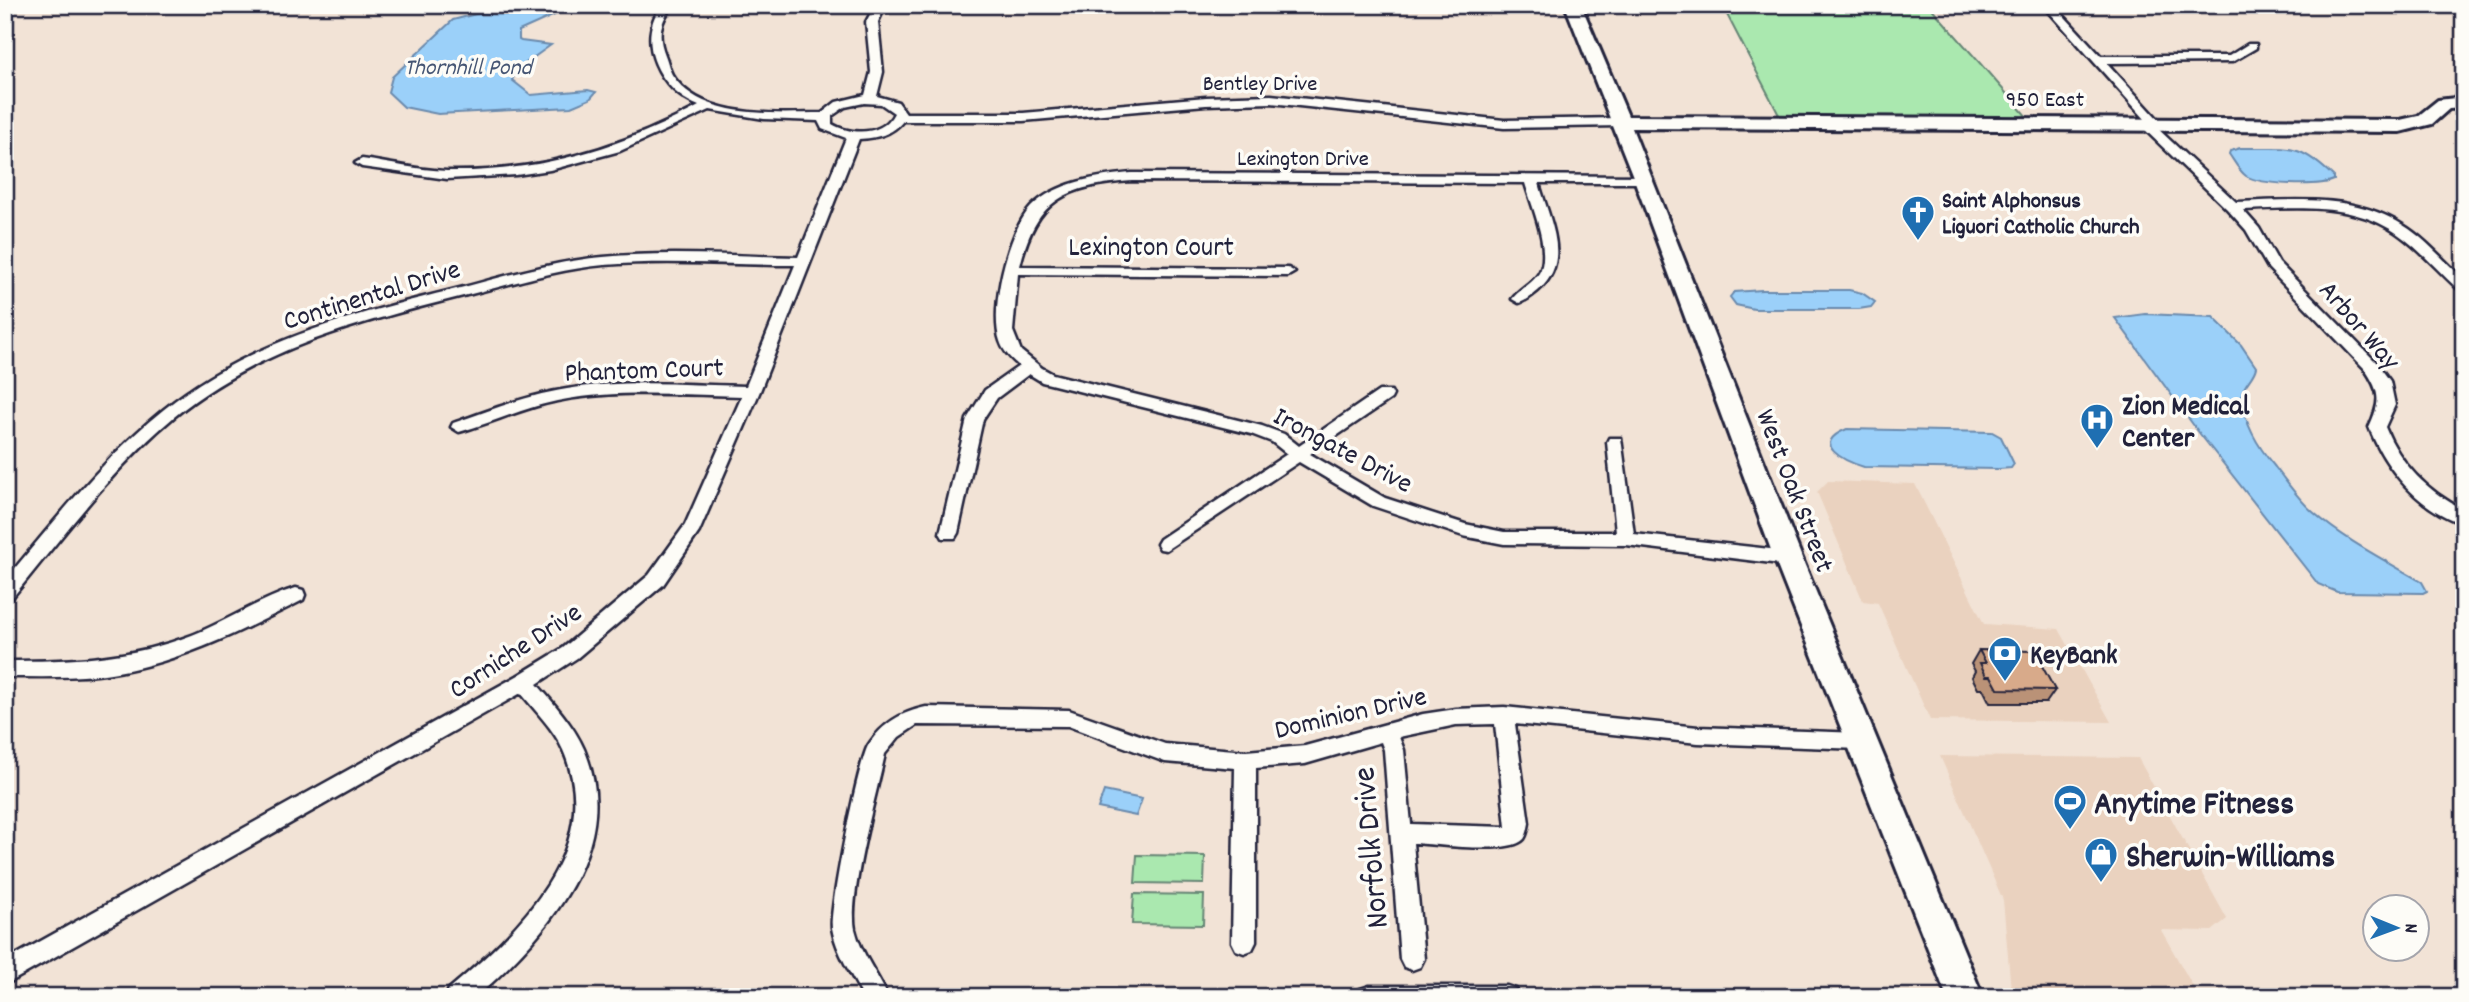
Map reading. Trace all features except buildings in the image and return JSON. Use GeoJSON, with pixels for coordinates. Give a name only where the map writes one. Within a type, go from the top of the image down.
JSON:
{"type":"FeatureCollection","features":[{"type":"Feature","properties":{"kind":"main road","name":"West Oak Street"},"geometry":{"type":"LineString","coordinates":[[1573,5],[1644,179],[1788,558],[1965,997]]}},
{"type":"Feature","properties":{"kind":"main road","name":"950 East"},"geometry":{"type":"LineString","coordinates":[[1620,122],[2155,123],[2400,127],[2425,120],[2444,104],[2464,102]]}},
{"type":"Feature","properties":{"kind":"street"},"geometry":{"type":"LineString","coordinates":[[668,5],[655,24],[654,43],[674,85],[690,97],[709,106],[756,115],[826,117]]}},
{"type":"Feature","properties":{"kind":"street"},"geometry":{"type":"LineString","coordinates":[[870,99],[877,72],[872,22],[881,5]]}},
{"type":"Feature","properties":{"kind":"street","name":"Arbor Way"},"geometry":{"type":"LineString","coordinates":[[2048,5],[2155,123],[2185,163],[2197,170],[2252,228],[2273,265],[2370,365],[2385,385],[2387,405],[2377,428],[2382,445],[2403,472],[2434,501],[2460,516]]}},
{"type":"Feature","properties":{"kind":"street"},"geometry":{"type":"LineString","coordinates":[[2096,60],[2232,60],[2252,46]]}},
{"type":"Feature","properties":{"kind":"street"},"geometry":{"type":"LineString","coordinates":[[870,99],[894,104],[898,108],[899,117],[886,129],[854,135],[831,130],[827,126],[826,117],[831,110],[845,102],[870,99]]}},
{"type":"Feature","properties":{"kind":"street","name":"Bentley Drive"},"geometry":{"type":"LineString","coordinates":[[899,117],[1023,117],[1206,101],[1271,99],[1504,124],[1620,122]]}},
{"type":"Feature","properties":{"kind":"street"},"geometry":{"type":"LineString","coordinates":[[362,163],[444,175],[548,168],[637,142],[709,106]]}},
{"type":"Feature","properties":{"kind":"street","name":"Corniche Drive"},"geometry":{"type":"LineString","coordinates":[[5,974],[524,682],[570,653],[656,580],[693,528],[854,135]]}},
{"type":"Feature","properties":{"kind":"street","name":"Lexington Drive"},"geometry":{"type":"LineString","coordinates":[[1013,270],[1022,232],[1034,211],[1067,190],[1110,178],[1644,179]]}},
{"type":"Feature","properties":{"kind":"street"},"geometry":{"type":"LineString","coordinates":[[1519,299],[1538,284],[1550,265],[1549,246],[1531,179]]}},
{"type":"Feature","properties":{"kind":"street"},"geometry":{"type":"LineString","coordinates":[[2232,206],[2337,206],[2379,218],[2399,229],[2464,287]]}},
{"type":"Feature","properties":{"kind":"street","name":"Continental Drive"},"geometry":{"type":"LineString","coordinates":[[5,593],[123,456],[170,412],[234,370],[300,339],[371,315],[572,266],[628,260],[804,261]]}},
{"type":"Feature","properties":{"kind":"street"},"geometry":{"type":"LineString","coordinates":[[949,533],[975,419],[991,394],[1027,368],[1009,345],[1003,330],[1013,270]]}},
{"type":"Feature","properties":{"kind":"street","name":"Lexington Court"},"geometry":{"type":"LineString","coordinates":[[1013,270],[1288,272]]}},
{"type":"Feature","properties":{"kind":"street","name":"Irongate Drive"},"geometry":{"type":"LineString","coordinates":[[1027,368],[1048,378],[1090,390],[1238,424],[1278,438],[1298,454],[1379,502],[1463,530],[1504,538],[1626,540],[1788,558]]}},
{"type":"Feature","properties":{"kind":"street","name":"Phantom Court"},"geometry":{"type":"LineString","coordinates":[[459,427],[531,402],[568,394],[603,390],[751,391]]}},
{"type":"Feature","properties":{"kind":"street"},"geometry":{"type":"LineString","coordinates":[[1166,544],[1385,396]]}},
{"type":"Feature","properties":{"kind":"street"},"geometry":{"type":"LineString","coordinates":[[1615,442],[1626,540]]}},
{"type":"Feature","properties":{"kind":"street"},"geometry":{"type":"LineString","coordinates":[[5,669],[98,667],[147,657],[236,624],[296,594]]}},
{"type":"Feature","properties":{"kind":"street"},"geometry":{"type":"LineString","coordinates":[[458,997],[518,944],[538,920],[567,874],[585,821],[586,796],[575,753],[569,740],[524,682]]}},
{"type":"Feature","properties":{"kind":"street","name":"Dominion Drive"},"geometry":{"type":"LineString","coordinates":[[876,997],[852,953],[843,927],[845,892],[875,751],[892,732],[912,718],[926,715],[1069,718],[1165,752],[1246,760],[1305,755],[1387,732],[1456,717],[1504,715],[1698,735],[1861,741]]}},
{"type":"Feature","properties":{"kind":"street"},"geometry":{"type":"LineString","coordinates":[[1401,833],[1507,838],[1516,833],[1518,823],[1504,715]]}},
{"type":"Feature","properties":{"kind":"street","name":"Norfolk Drive"},"geometry":{"type":"LineString","coordinates":[[1387,732],[1394,750],[1412,959]]}},
{"type":"Feature","properties":{"kind":"street"},"geometry":{"type":"LineString","coordinates":[[1244,942],[1246,760]]}},
{"type":"Feature","properties":{"kind":"street"},"geometry":{"type":"LineString","coordinates":[[1369,997],[1507,997]]}},
{"type":"Feature","properties":{"kind":"shaded area"},"geometry":{"type":"Polygon","coordinates":[[[1828,481],[1915,484],[1984,624],[2059,629],[2111,722],[1930,720],[1878,603],[1863,601],[1817,492],[1828,481]]]}},
{"type":"Feature","properties":{"kind":"shaded area"},"geometry":{"type":"Polygon","coordinates":[[[1940,756],[2138,758],[2227,919],[2212,931],[2161,930],[2199,997],[2014,997],[2011,990],[2003,900],[1940,756]]]}},
{"type":"Feature","properties":{"kind":"green space"},"geometry":{"type":"Polygon","coordinates":[[[1722,5],[1929,5],[2028,118],[1780,117],[1722,5]]]}},
{"type":"Feature","properties":{"kind":"green space"},"geometry":{"type":"Polygon","coordinates":[[[1137,855],[1205,856],[1204,884],[1135,883],[1137,855]]]}},
{"type":"Feature","properties":{"kind":"green space"},"geometry":{"type":"Polygon","coordinates":[[[1134,894],[1204,895],[1203,925],[1132,924],[1134,894]]]}},
{"type":"Feature","properties":{"kind":"water","name":"Thornhill Pond"},"geometry":{"type":"Polygon","coordinates":[[[563,7],[566,10],[519,31],[521,41],[551,45],[519,68],[512,80],[531,95],[588,90],[596,92],[590,99],[571,107],[438,114],[404,107],[388,92],[392,77],[453,20],[487,11],[563,7]]]}},
{"type":"Feature","properties":{"kind":"water"},"geometry":{"type":"Polygon","coordinates":[[[2240,148],[2282,148],[2301,152],[2321,165],[2334,180],[2304,184],[2253,179],[2243,174],[2229,154],[2230,151],[2240,148]]]}},
{"type":"Feature","properties":{"kind":"water"},"geometry":{"type":"Polygon","coordinates":[[[1849,290],[1862,293],[1875,302],[1871,307],[1859,309],[1754,309],[1736,305],[1730,297],[1734,292],[1849,290]]]}},
{"type":"Feature","properties":{"kind":"water"},"geometry":{"type":"Polygon","coordinates":[[[2145,314],[2213,317],[2241,345],[2256,367],[2243,390],[2242,400],[2250,428],[2269,460],[2313,512],[2352,541],[2422,582],[2427,591],[2337,592],[2318,584],[2200,434],[2115,318],[2145,314]]]}},
{"type":"Feature","properties":{"kind":"water"},"geometry":{"type":"Polygon","coordinates":[[[1847,429],[1992,432],[2001,437],[2014,464],[2011,468],[1999,469],[1864,467],[1848,461],[1830,446],[1836,435],[1847,429]]]}},
{"type":"Feature","properties":{"kind":"water"},"geometry":{"type":"Polygon","coordinates":[[[1104,791],[1142,799],[1136,816],[1098,808],[1104,791]]]}},
{"type":"Feature","properties":{"kind":"place","name":"Saint Alphonsus Liguori Catholic Church"},"geometry":{"type":"Point","coordinates":[1918,242]}},
{"type":"Feature","properties":{"kind":"place","name":"Zion Medical Center"},"geometry":{"type":"Point","coordinates":[2097,450]}},
{"type":"Feature","properties":{"kind":"place","name":"KeyBank"},"geometry":{"type":"Point","coordinates":[2005,683]}},
{"type":"Feature","properties":{"kind":"place","name":"Anytime Fitness"},"geometry":{"type":"Point","coordinates":[2070,831]}},
{"type":"Feature","properties":{"kind":"place","name":"Sherwin-Williams"},"geometry":{"type":"Point","coordinates":[2101,884]}}]}
